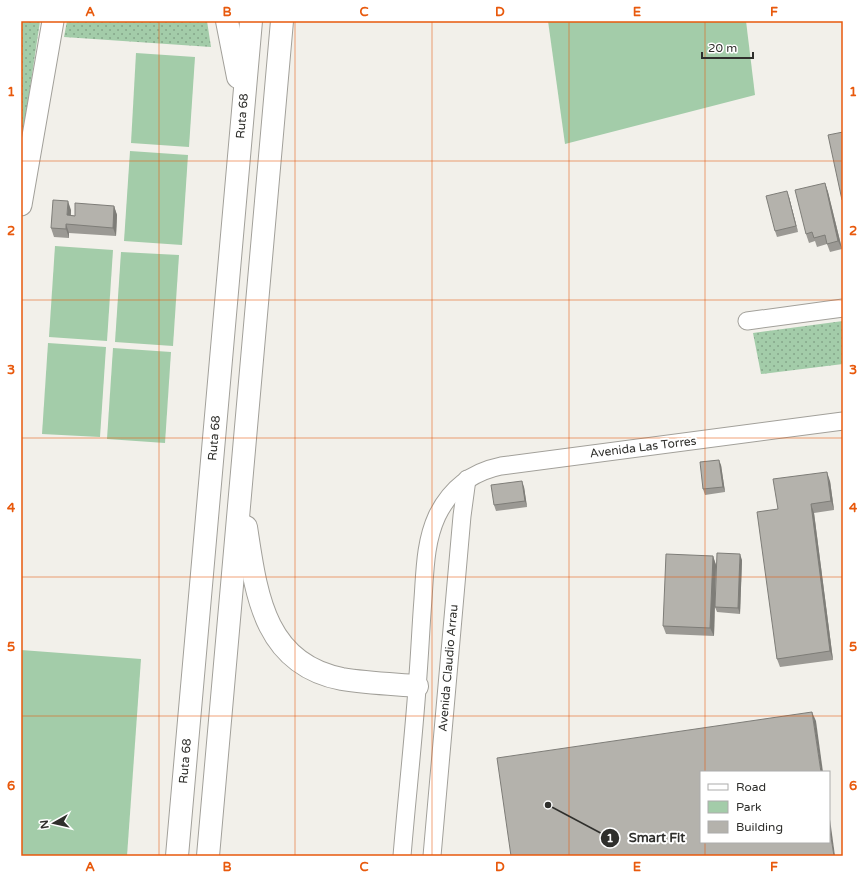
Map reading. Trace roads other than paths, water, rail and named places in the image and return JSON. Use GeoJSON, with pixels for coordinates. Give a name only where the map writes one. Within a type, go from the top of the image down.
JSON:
{"type":"FeatureCollection","features":[{"type":"Feature","properties":{"kind":"highway"},"geometry":{"type":"LineString","coordinates":[[227,21],[236,63],[242,114]]}},
{"type":"Feature","properties":{"kind":"highway","name":"Ruta 68"},"geometry":{"type":"LineString","coordinates":[[177,856],[251,21]]}},
{"type":"Feature","properties":{"kind":"highway"},"geometry":{"type":"LineString","coordinates":[[208,856],[282,21]]}},
{"type":"Feature","properties":{"kind":"highway"},"geometry":{"type":"LineString","coordinates":[[241,486],[256,587],[267,620],[281,643],[304,664],[331,676],[354,680],[417,686]]}},
{"type":"Feature","properties":{"kind":"main road"},"geometry":{"type":"LineString","coordinates":[[21,205],[53,21]]}},
{"type":"Feature","properties":{"kind":"street"},"geometry":{"type":"LineString","coordinates":[[747,320],[843,308]]}},
{"type":"Feature","properties":{"kind":"street","name":"Avenida Las Torres"},"geometry":{"type":"LineString","coordinates":[[417,686],[426,555],[432,528],[440,510],[450,494],[467,480],[480,472],[501,466],[843,421]]}},
{"type":"Feature","properties":{"kind":"street","name":"Avenida Claudio Arrau"},"geometry":{"type":"LineString","coordinates":[[432,856],[445,697],[462,516],[467,480]]}},
{"type":"Feature","properties":{"kind":"street"},"geometry":{"type":"LineString","coordinates":[[402,856],[417,686],[445,697]]}},
{"type":"Feature","properties":{"kind":"place","name":"Smart Fit"},"geometry":{"type":"Point","coordinates":[548,805]}}]}
